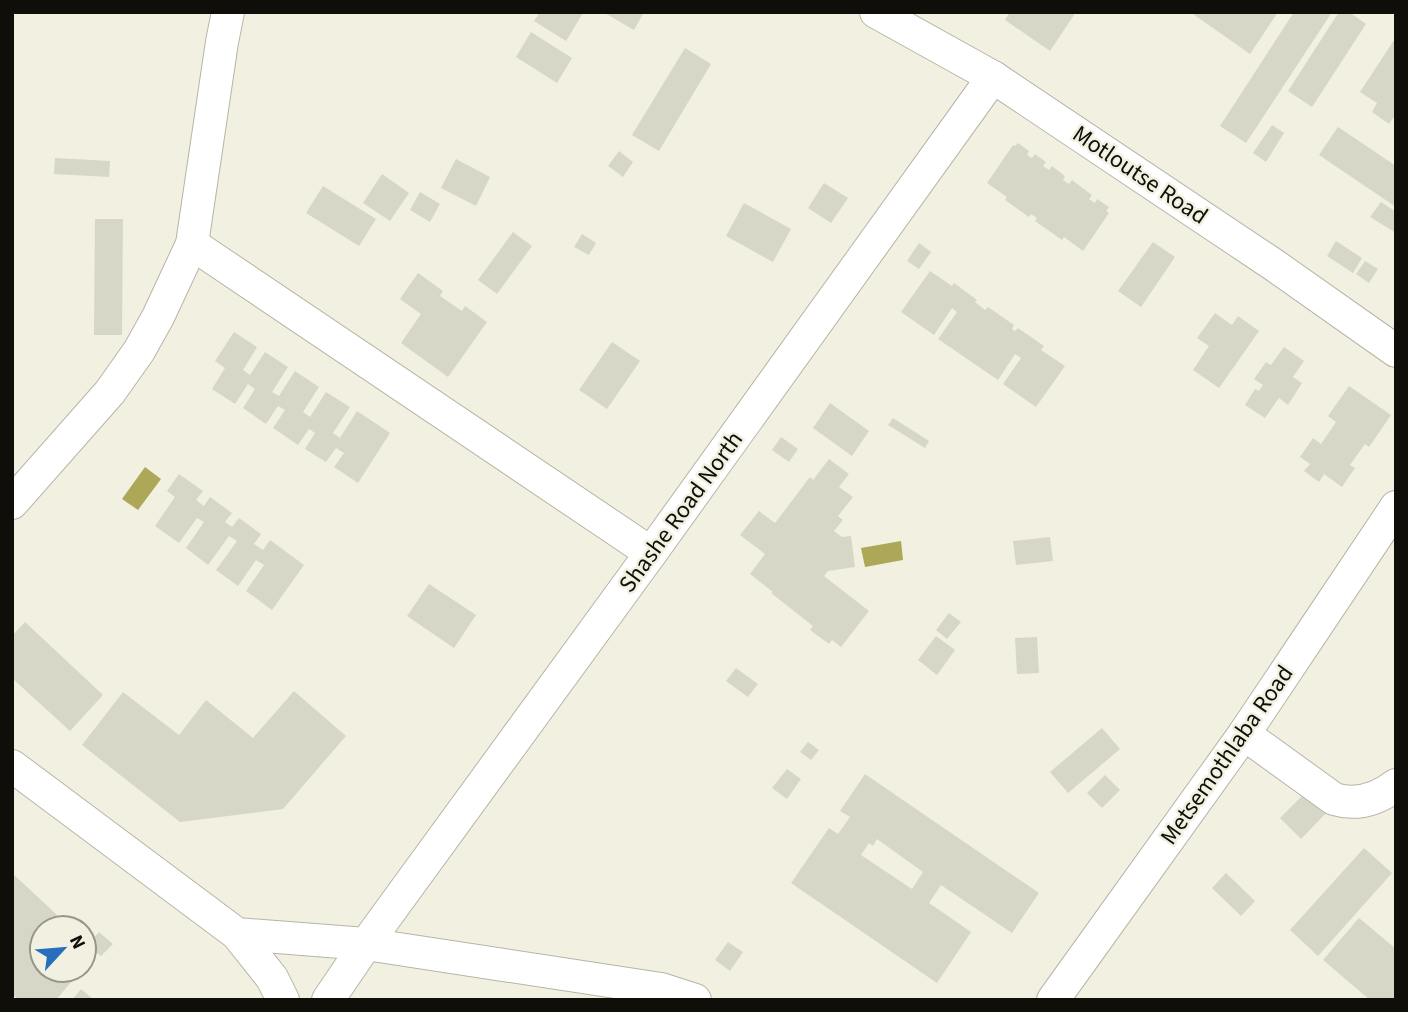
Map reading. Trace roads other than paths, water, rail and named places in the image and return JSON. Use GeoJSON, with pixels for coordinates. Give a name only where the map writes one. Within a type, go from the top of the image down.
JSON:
{"type":"FeatureCollection","features":[{"type":"Feature","properties":{"kind":"street"},"geometry":{"type":"LineString","coordinates":[[12,503],[110,392],[139,351],[192,244],[222,42],[229,12]]}},
{"type":"Feature","properties":{"kind":"street","name":"Motloutse Road"},"geometry":{"type":"LineString","coordinates":[[876,12],[993,78],[1274,265],[1396,351]]}},
{"type":"Feature","properties":{"kind":"street","name":"Shashe Road North"},"geometry":{"type":"LineString","coordinates":[[328,1000],[993,78]]}},
{"type":"Feature","properties":{"kind":"street"},"geometry":{"type":"LineString","coordinates":[[192,244],[651,553]]}},
{"type":"Feature","properties":{"kind":"street","name":"Metsemothlaba Road"},"geometry":{"type":"LineString","coordinates":[[1053,1000],[1244,734],[1396,507]]}},
{"type":"Feature","properties":{"kind":"street"},"geometry":{"type":"LineString","coordinates":[[1244,734],[1335,799],[1362,802],[1396,785]]}},
{"type":"Feature","properties":{"kind":"street"},"geometry":{"type":"LineString","coordinates":[[12,766],[237,934],[272,978],[283,1000]]}},
{"type":"Feature","properties":{"kind":"street"},"geometry":{"type":"LineString","coordinates":[[237,934],[366,944],[661,989],[695,1000]]}}]}
